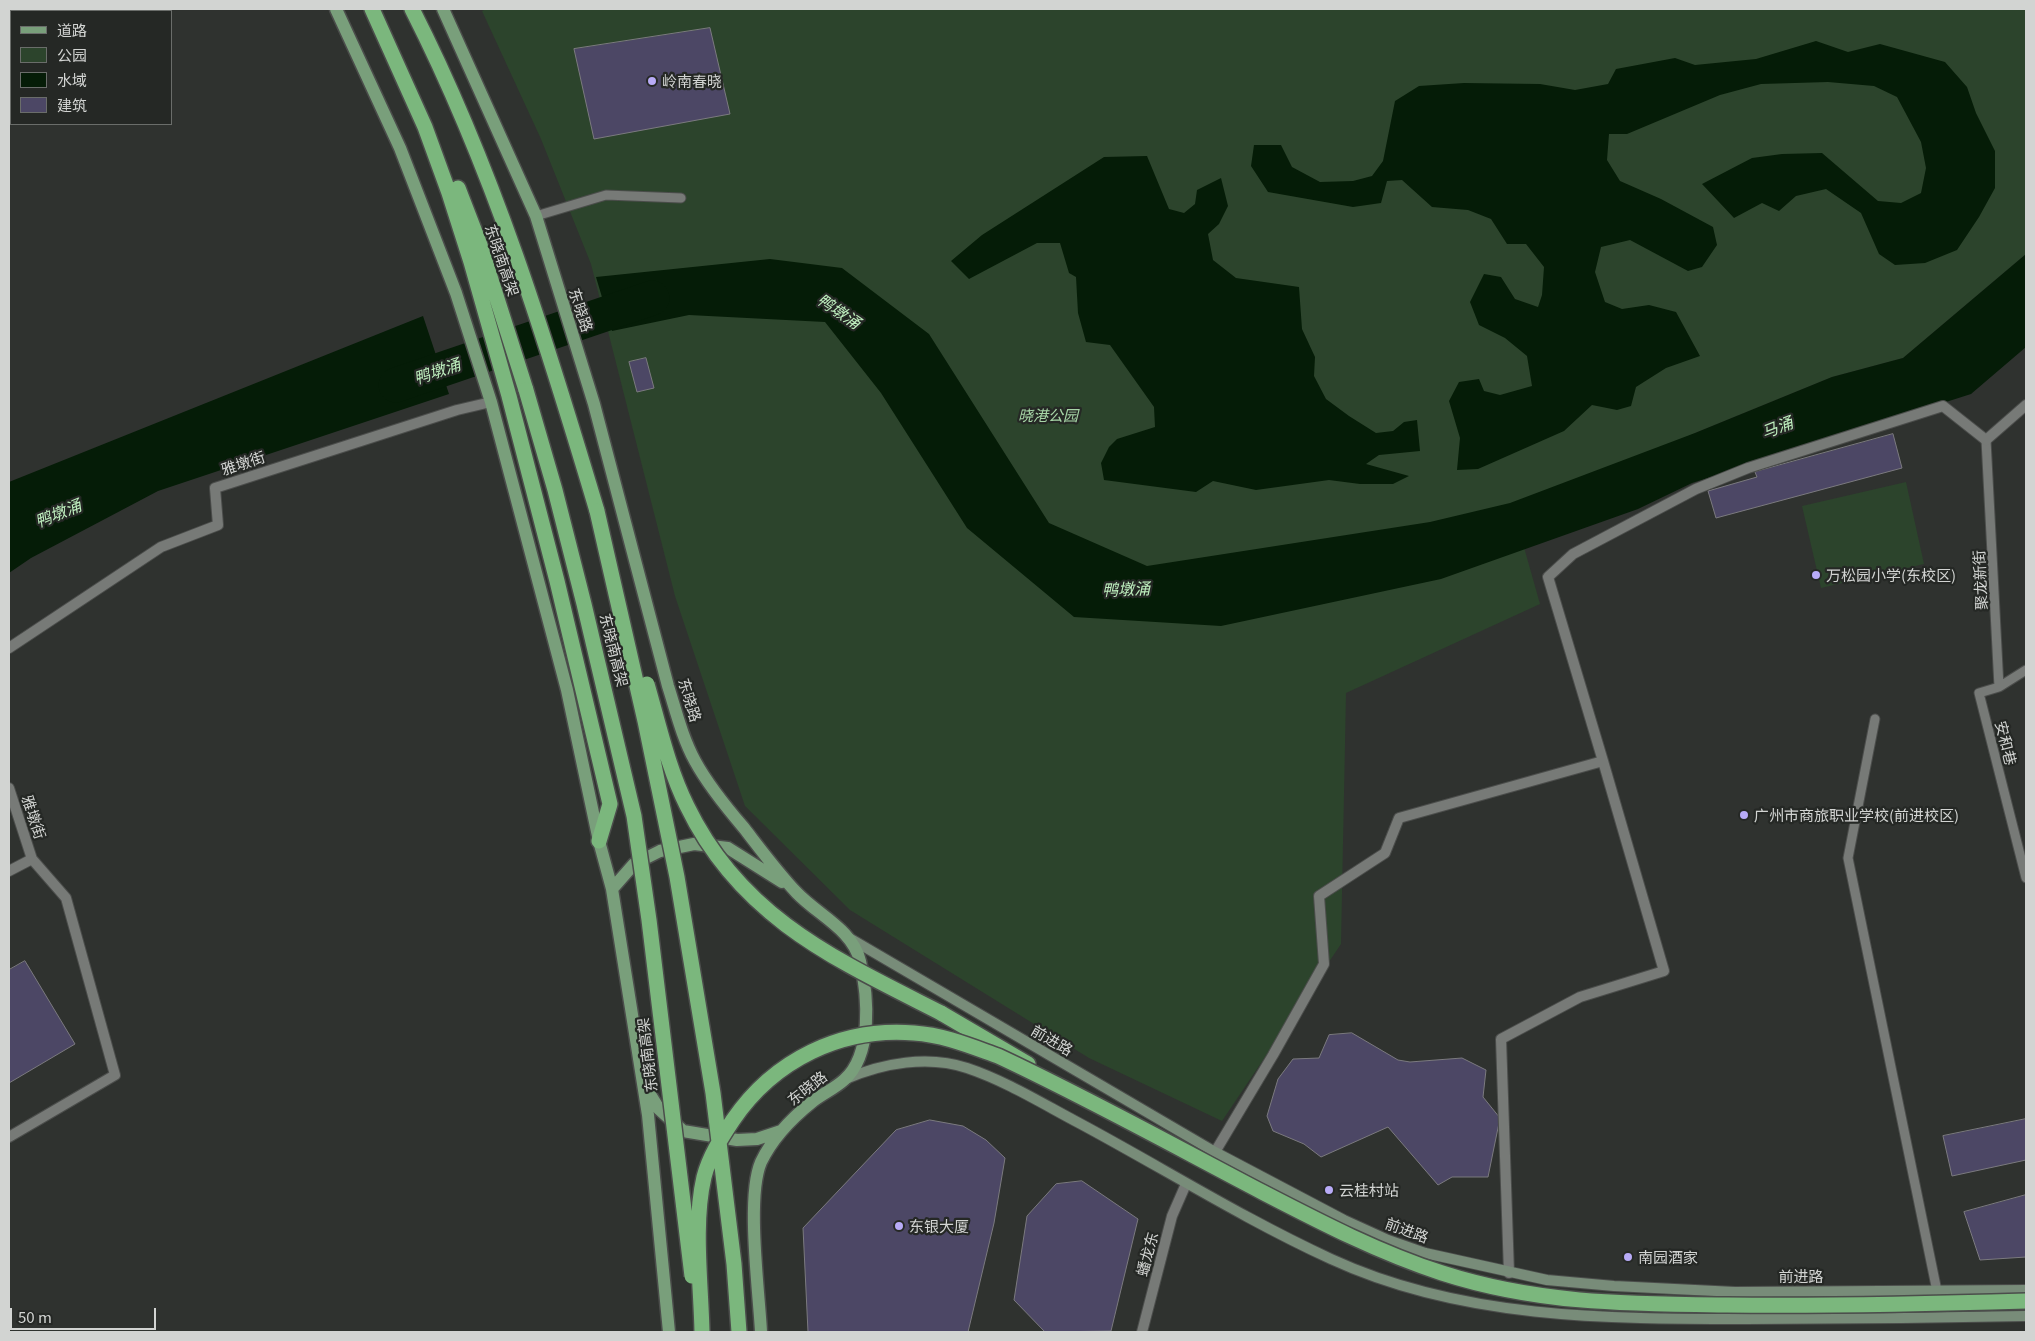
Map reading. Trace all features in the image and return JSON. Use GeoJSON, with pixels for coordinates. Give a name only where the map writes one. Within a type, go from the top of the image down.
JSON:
{"type":"FeatureCollection","features":[{"type":"Feature","properties":{"kind":"highway"},"geometry":{"type":"LineString","coordinates":[[372,9],[425,127],[461,229],[511,406],[557,581],[610,804],[599,840]]}},
{"type":"Feature","properties":{"kind":"highway","name":"东晓南高架"},"geometry":{"type":"LineString","coordinates":[[372,9],[432,127],[480,245],[504,317],[555,490],[604,686],[623,763],[640,858],[701,1332]]}},
{"type":"Feature","properties":{"kind":"highway","name":"东晓南高架"},"geometry":{"type":"LineString","coordinates":[[412,9],[451,93],[500,214],[528,291],[556,374],[610,560],[677,877],[704,1036],[728,1217],[739,1332]]}},
{"type":"Feature","properties":{"kind":"highway"},"geometry":{"type":"LineString","coordinates":[[610,560],[665,750],[687,807],[716,853],[754,898],[774,917],[820,950],[941,1013],[1139,1128]]}},
{"type":"Feature","properties":{"kind":"highway"},"geometry":{"type":"LineString","coordinates":[[701,1332],[700,1210],[704,1177],[711,1156],[724,1133],[752,1094],[769,1079],[806,1053],[825,1044],[869,1034],[899,1032],[933,1035],[954,1040],[998,1056],[1330,1227],[1390,1254],[1442,1273],[1495,1288],[1554,1299],[1614,1304],[1776,1306],[2026,1302]]}},
{"type":"Feature","properties":{"kind":"main road"},"geometry":{"type":"LineString","coordinates":[[336,9],[400,148],[456,293],[492,402],[567,690],[599,840],[612,889],[648,1114],[669,1332]]}},
{"type":"Feature","properties":{"kind":"main road","name":"东晓路"},"geometry":{"type":"LineString","coordinates":[[443,9],[536,216],[582,366],[681,729],[694,760],[709,783],[798,894],[851,940],[860,958],[866,990],[867,1014],[864,1044],[845,1079],[812,1103],[781,1132],[761,1163],[753,1203],[761,1332]]}},
{"type":"Feature","properties":{"kind":"main road"},"geometry":{"type":"LineString","coordinates":[[612,889],[634,864],[660,851],[694,844],[728,848],[764,869],[798,894]]}},
{"type":"Feature","properties":{"kind":"main road","name":"前进路"},"geometry":{"type":"LineString","coordinates":[[851,940],[1215,1152],[1309,1202],[1388,1240],[1425,1253],[1547,1280],[1614,1286],[1735,1292],[2026,1290]]}},
{"type":"Feature","properties":{"kind":"main road"},"geometry":{"type":"LineString","coordinates":[[845,1079],[872,1068],[896,1063],[934,1063],[966,1068],[1038,1101],[1186,1184],[1332,1260],[1378,1278],[1428,1293],[1520,1311],[1581,1316],[1801,1319],[2026,1316]]}},
{"type":"Feature","properties":{"kind":"main road"},"geometry":{"type":"LineString","coordinates":[[643,1084],[659,1108],[683,1131],[737,1140],[756,1139],[781,1132]]}},
{"type":"Feature","properties":{"kind":"main road"},"geometry":{"type":"LineString","coordinates":[[1801,1291],[1815,1298],[1813,1312],[1801,1319]]}},
{"type":"Feature","properties":{"kind":"main road"},"geometry":{"type":"LineString","coordinates":[[1848,1319],[1835,1312],[1836,1298],[1851,1291]]}},
{"type":"Feature","properties":{"kind":"street","name":"雅墩街"},"geometry":{"type":"LineString","coordinates":[[9,648],[161,547],[218,525],[215,488],[457,410],[492,402]]}},
{"type":"Feature","properties":{"kind":"street"},"geometry":{"type":"LineString","coordinates":[[1509,1273],[1501,1039],[1580,997],[1664,970],[1548,577],[1574,554],[1714,482],[1748,468],[1943,406],[1986,440],[2026,405]]}},
{"type":"Feature","properties":{"kind":"street"},"geometry":{"type":"LineString","coordinates":[[1215,1152],[1273,1055],[1324,964],[1319,896],[1385,853],[1399,818],[1602,761]]}},
{"type":"Feature","properties":{"kind":"street","name":"雅墩街"},"geometry":{"type":"LineString","coordinates":[[9,788],[32,860],[9,871]]}},
{"type":"Feature","properties":{"kind":"street"},"geometry":{"type":"LineString","coordinates":[[9,1137],[115,1075],[66,898],[32,860]]}},
{"type":"Feature","properties":{"kind":"street","name":"蟠龙东"},"geometry":{"type":"LineString","coordinates":[[1142,1332],[1172,1216],[1186,1184]]}},
{"type":"Feature","properties":{"kind":"lane"},"geometry":{"type":"LineString","coordinates":[[536,216],[606,196],[680,198]]}},
{"type":"Feature","properties":{"kind":"lane","name":"聚龙新街"},"geometry":{"type":"LineString","coordinates":[[1986,440],[1999,687]]}},
{"type":"Feature","properties":{"kind":"lane"},"geometry":{"type":"LineString","coordinates":[[1999,687],[2026,670]]}},
{"type":"Feature","properties":{"kind":"lane","name":"安和巷"},"geometry":{"type":"LineString","coordinates":[[1999,687],[1979,693],[2026,878]]}},
{"type":"Feature","properties":{"kind":"lane"},"geometry":{"type":"LineString","coordinates":[[1875,719],[1848,858],[1937,1291]]}},
{"type":"Feature","properties":{"kind":"green space","name":"晓港公园"},"geometry":{"type":"Polygon","coordinates":[[[486,9],[2024,9],[2026,11],[2026,254],[1903,358],[1832,377],[1695,433],[1518,526],[1540,604],[1346,693],[1341,944],[1222,1121],[1089,1058],[850,910],[745,806],[675,596],[591,264],[541,139],[482,11],[486,9]]]}},
{"type":"Feature","properties":{"kind":"green space"},"geometry":{"type":"Polygon","coordinates":[[[1906,482],[1924,564],[1821,588],[1802,506],[1906,482]]]}},
{"type":"Feature","properties":{"kind":"water"},"geometry":{"type":"Polygon","coordinates":[[[1816,41],[1848,52],[1880,44],[1945,62],[1967,87],[1976,113],[1995,151],[1995,188],[1979,217],[1957,250],[1925,263],[1895,265],[1879,254],[1861,213],[1826,189],[1796,196],[1779,211],[1762,203],[1734,218],[1702,184],[1752,158],[1782,154],[1822,153],[1878,201],[1901,203],[1921,193],[1926,168],[1921,142],[1897,97],[1874,86],[1828,82],[1761,84],[1720,95],[1627,134],[1609,134],[1607,160],[1620,181],[1661,199],[1713,227],[1717,245],[1702,267],[1688,271],[1630,240],[1601,247],[1595,272],[1605,302],[1622,309],[1649,305],[1676,312],[1700,356],[1666,368],[1636,387],[1631,406],[1617,410],[1592,405],[1564,431],[1478,469],[1457,470],[1460,438],[1449,401],[1459,382],[1479,379],[1484,391],[1500,395],[1532,386],[1527,356],[1505,338],[1479,325],[1470,302],[1484,274],[1501,277],[1515,299],[1538,307],[1542,295],[1544,267],[1526,244],[1507,244],[1491,219],[1468,210],[1432,207],[1402,180],[1387,181],[1381,203],[1353,207],[1268,192],[1251,166],[1254,145],[1281,145],[1292,167],[1320,182],[1353,181],[1372,176],[1383,161],[1395,101],[1419,86],[1464,83],[1540,84],[1575,90],[1608,84],[1616,69],[1675,58],[1695,65],[1756,59],[1816,41]]]}},
{"type":"Feature","properties":{"kind":"water"},"geometry":{"type":"Polygon","coordinates":[[[1147,156],[1169,209],[1184,213],[1195,204],[1197,190],[1221,178],[1228,206],[1219,224],[1208,234],[1213,260],[1236,278],[1299,287],[1302,329],[1315,357],[1314,376],[1326,399],[1376,433],[1393,431],[1404,422],[1417,420],[1420,451],[1379,455],[1366,464],[1409,476],[1393,484],[1360,484],[1329,480],[1256,490],[1213,481],[1196,492],[1104,480],[1101,463],[1109,447],[1117,439],[1155,427],[1154,407],[1110,345],[1086,342],[1078,313],[1076,277],[1069,273],[1060,243],[1037,243],[969,279],[951,261],[982,235],[1104,157],[1147,156]]]}},
{"type":"Feature","properties":{"kind":"water","name":"马涌"},"geometry":{"type":"Polygon","coordinates":[[[2026,254],[2026,347],[1971,394],[1692,483],[1638,509],[1441,579],[1221,626],[1074,617],[967,528],[881,393],[825,322],[689,315],[612,331],[596,277],[770,259],[842,268],[929,334],[1049,523],[1147,566],[1430,522],[1510,503],[1695,433],[1832,377],[1903,358],[2026,254]]]}},
{"type":"Feature","properties":{"kind":"water"},"geometry":{"type":"Polygon","coordinates":[[[423,316],[449,394],[158,491],[31,558],[9,573],[9,482],[423,316]]]}},
{"type":"Feature","properties":{"kind":"building","name":"岭南春晓"},"geometry":{"type":"Polygon","coordinates":[[[710,28],[730,114],[594,139],[574,49],[710,28]]]}},
{"type":"Feature","properties":{"kind":"building"},"geometry":{"type":"Polygon","coordinates":[[[646,358],[654,388],[637,392],[629,362],[646,358]]]}},
{"type":"Feature","properties":{"kind":"building"},"geometry":{"type":"Polygon","coordinates":[[[1893,434],[1902,468],[1716,518],[1708,491],[1757,477],[1755,472],[1893,434]]]}},
{"type":"Feature","properties":{"kind":"building"},"geometry":{"type":"Polygon","coordinates":[[[25,961],[75,1044],[9,1083],[9,970],[25,961]]]}},
{"type":"Feature","properties":{"kind":"building"},"geometry":{"type":"Polygon","coordinates":[[[1352,1033],[1398,1060],[1410,1062],[1462,1058],[1486,1070],[1483,1097],[1500,1118],[1488,1177],[1452,1177],[1438,1185],[1388,1127],[1321,1157],[1304,1144],[1273,1131],[1267,1116],[1278,1079],[1293,1059],[1319,1058],[1329,1035],[1352,1033]]]}},
{"type":"Feature","properties":{"kind":"building"},"geometry":{"type":"Polygon","coordinates":[[[2026,1119],[2026,1160],[1952,1176],[1943,1136],[2026,1119]]]}},
{"type":"Feature","properties":{"kind":"building","name":"东银大厦"},"geometry":{"type":"Polygon","coordinates":[[[930,1120],[963,1126],[986,1140],[1005,1158],[994,1223],[968,1332],[808,1332],[803,1228],[896,1130],[930,1120]]]}},
{"type":"Feature","properties":{"kind":"building"},"geometry":{"type":"Polygon","coordinates":[[[1082,1181],[1138,1219],[1111,1331],[1045,1332],[1014,1300],[1027,1216],[1056,1184],[1082,1181]]]}},
{"type":"Feature","properties":{"kind":"building"},"geometry":{"type":"Polygon","coordinates":[[[2026,1195],[2026,1257],[1980,1260],[1964,1212],[2026,1195]]]}},
{"type":"Feature","properties":{"kind":"waterway","name":"鸭墩涌"},"geometry":{"type":"LineString","coordinates":[[396,385],[652,298]]}},
{"type":"Feature","properties":{"kind":"place","name":"岭南春晓"},"geometry":{"type":"Point","coordinates":[652,81]}},
{"type":"Feature","properties":{"kind":"place","name":"万松园小学(东校区)"},"geometry":{"type":"Point","coordinates":[1816,575]}},
{"type":"Feature","properties":{"kind":"place","name":"广州市商旅职业学校(前进校区)"},"geometry":{"type":"Point","coordinates":[1744,815]}},
{"type":"Feature","properties":{"kind":"place","name":"云桂村站"},"geometry":{"type":"Point","coordinates":[1329,1190]}},
{"type":"Feature","properties":{"kind":"place","name":"东银大厦"},"geometry":{"type":"Point","coordinates":[899,1226]}},
{"type":"Feature","properties":{"kind":"place","name":"南园酒家"},"geometry":{"type":"Point","coordinates":[1628,1257]}}]}
